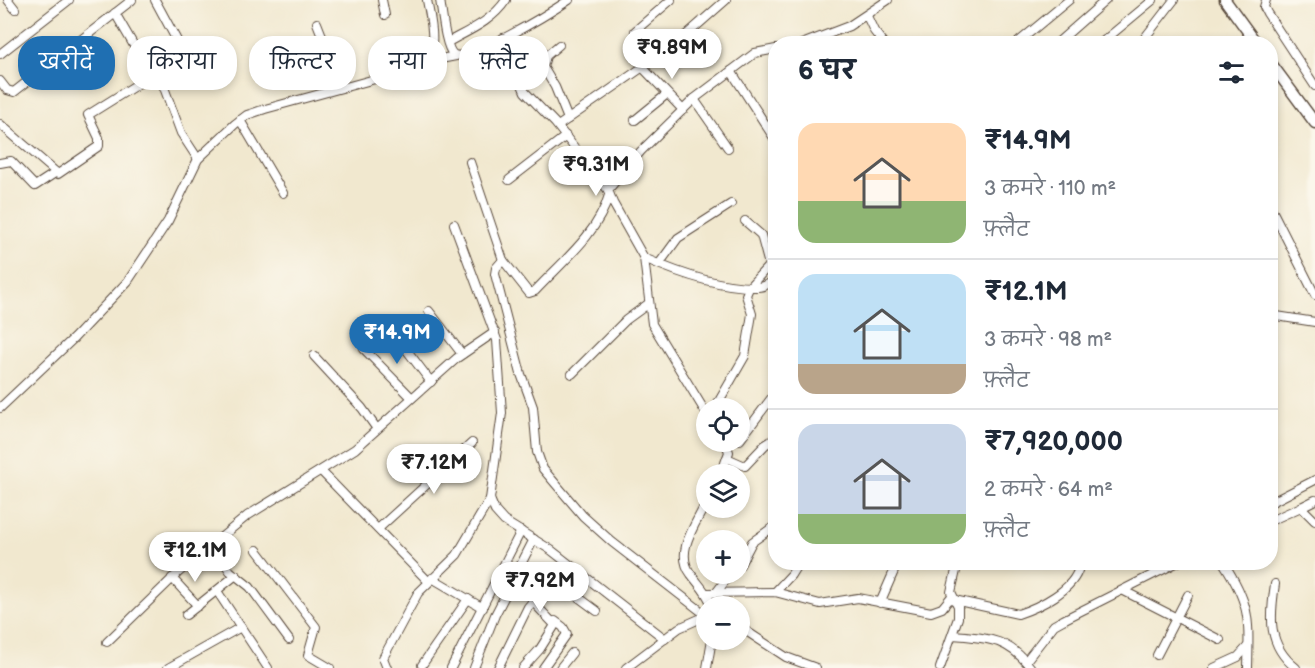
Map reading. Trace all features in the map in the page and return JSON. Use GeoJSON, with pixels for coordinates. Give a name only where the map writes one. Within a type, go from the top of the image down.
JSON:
{"type":"FeatureCollection","features":[{"type":"Feature","properties":{"kind":"main road"},"geometry":{"type":"LineString","coordinates":[[1225,0],[1248,36]]}},
{"type":"Feature","properties":{"kind":"main road"},"geometry":{"type":"LineString","coordinates":[[1278,73],[1315,123]]}},
{"type":"Feature","properties":{"kind":"street"},"geometry":{"type":"LineString","coordinates":[[8,0],[15,9]]}},
{"type":"Feature","properties":{"kind":"street"},"geometry":{"type":"LineString","coordinates":[[0,54],[69,0]]}},
{"type":"Feature","properties":{"kind":"street"},"geometry":{"type":"LineString","coordinates":[[0,81],[7,90],[14,92],[132,0]]}},
{"type":"Feature","properties":{"kind":"street"},"geometry":{"type":"LineString","coordinates":[[154,0],[174,36]]}},
{"type":"Feature","properties":{"kind":"street"},"geometry":{"type":"LineString","coordinates":[[382,0],[385,15]]}},
{"type":"Feature","properties":{"kind":"street"},"geometry":{"type":"LineString","coordinates":[[427,0],[431,36]]}},
{"type":"Feature","properties":{"kind":"street"},"geometry":{"type":"LineString","coordinates":[[440,0],[448,42],[456,56]]}},
{"type":"Feature","properties":{"kind":"street"},"geometry":{"type":"LineString","coordinates":[[448,42],[488,20],[498,12],[506,0]]}},
{"type":"Feature","properties":{"kind":"street"},"geometry":{"type":"LineString","coordinates":[[507,36],[569,0]]}},
{"type":"Feature","properties":{"kind":"street"},"geometry":{"type":"LineString","coordinates":[[635,31],[671,0]]}},
{"type":"Feature","properties":{"kind":"street"},"geometry":{"type":"LineString","coordinates":[[558,126],[676,44],[726,0]]}},
{"type":"Feature","properties":{"kind":"street"},"geometry":{"type":"LineString","coordinates":[[828,36],[867,16],[888,0]]}},
{"type":"Feature","properties":{"kind":"street"},"geometry":{"type":"LineString","coordinates":[[1026,36],[1069,0]]}},
{"type":"Feature","properties":{"kind":"street"},"geometry":{"type":"LineString","coordinates":[[1110,36],[1153,0]]}},
{"type":"Feature","properties":{"kind":"street"},"geometry":{"type":"LineString","coordinates":[[1146,36],[1174,0]]}},
{"type":"Feature","properties":{"kind":"street"},"geometry":{"type":"LineString","coordinates":[[1266,0],[1264,7],[1267,13],[1315,86]]}},
{"type":"Feature","properties":{"kind":"street"},"geometry":{"type":"LineString","coordinates":[[1065,36],[1101,2]]}},
{"type":"Feature","properties":{"kind":"street"},"geometry":{"type":"LineString","coordinates":[[115,14],[128,36]]}},
{"type":"Feature","properties":{"kind":"street"},"geometry":{"type":"LineString","coordinates":[[867,16],[878,36]]}},
{"type":"Feature","properties":{"kind":"street"},"geometry":{"type":"LineString","coordinates":[[317,23],[322,36]]}},
{"type":"Feature","properties":{"kind":"street"},"geometry":{"type":"LineString","coordinates":[[559,45],[544,59],[543,67],[555,87],[568,119]]}},
{"type":"Feature","properties":{"kind":"street"},"geometry":{"type":"LineString","coordinates":[[470,162],[503,260],[526,292],[533,293],[598,222],[608,193],[641,152],[694,99],[755,53],[768,51]]}},
{"type":"Feature","properties":{"kind":"street"},"geometry":{"type":"LineString","coordinates":[[447,58],[459,55]]}},
{"type":"Feature","properties":{"kind":"street"},"geometry":{"type":"LineString","coordinates":[[643,68],[683,110]]}},
{"type":"Feature","properties":{"kind":"street"},"geometry":{"type":"LineString","coordinates":[[731,71],[768,129]]}},
{"type":"Feature","properties":{"kind":"street"},"geometry":{"type":"LineString","coordinates":[[0,163],[11,161],[35,186],[55,173],[61,172],[99,146],[99,138],[88,115],[127,90]]}},
{"type":"Feature","properties":{"kind":"street"},"geometry":{"type":"LineString","coordinates":[[167,90],[181,133],[198,159]]}},
{"type":"Feature","properties":{"kind":"street"},"geometry":{"type":"LineString","coordinates":[[0,408],[74,338],[128,281],[168,221],[198,159],[240,120],[265,109],[332,90]]}},
{"type":"Feature","properties":{"kind":"street"},"geometry":{"type":"LineString","coordinates":[[524,90],[558,126],[608,193],[644,258],[652,324],[697,398]]}},
{"type":"Feature","properties":{"kind":"street"},"geometry":{"type":"LineString","coordinates":[[635,120],[667,94]]}},
{"type":"Feature","properties":{"kind":"street"},"geometry":{"type":"LineString","coordinates":[[694,99],[728,148]]}},
{"type":"Feature","properties":{"kind":"street"},"geometry":{"type":"LineString","coordinates":[[240,120],[283,193]]}},
{"type":"Feature","properties":{"kind":"street"},"geometry":{"type":"LineString","coordinates":[[0,124],[32,150],[55,173]]}},
{"type":"Feature","properties":{"kind":"street"},"geometry":{"type":"LineString","coordinates":[[509,180],[566,136]]}},
{"type":"Feature","properties":{"kind":"street"},"geometry":{"type":"LineString","coordinates":[[659,264],[678,238],[731,204]]}},
{"type":"Feature","properties":{"kind":"street"},"geometry":{"type":"LineString","coordinates":[[745,220],[761,235],[768,261]]}},
{"type":"Feature","properties":{"kind":"street"},"geometry":{"type":"LineString","coordinates":[[1278,222],[1315,295]]}},
{"type":"Feature","properties":{"kind":"street"},"geometry":{"type":"LineString","coordinates":[[387,668],[383,662],[386,650],[410,604],[430,580],[458,555],[490,499],[502,412],[495,332],[454,224]]}},
{"type":"Feature","properties":{"kind":"street"},"geometry":{"type":"LineString","coordinates":[[644,258],[687,275],[759,287],[768,284]]}},
{"type":"Feature","properties":{"kind":"street"},"geometry":{"type":"LineString","coordinates":[[503,260],[496,268],[495,274],[521,374],[533,407],[537,452],[543,469],[577,509],[612,542],[696,607]]}},
{"type":"Feature","properties":{"kind":"street"},"geometry":{"type":"LineString","coordinates":[[721,398],[745,356],[752,318],[746,296],[750,286],[768,266]]}},
{"type":"Feature","properties":{"kind":"street"},"geometry":{"type":"LineString","coordinates":[[573,374],[626,320],[648,304]]}},
{"type":"Feature","properties":{"kind":"street"},"geometry":{"type":"LineString","coordinates":[[429,311],[462,354]]}},
{"type":"Feature","properties":{"kind":"street"},"geometry":{"type":"LineString","coordinates":[[1278,316],[1315,322]]}},
{"type":"Feature","properties":{"kind":"street"},"geometry":{"type":"LineString","coordinates":[[393,332],[431,382]]}},
{"type":"Feature","properties":{"kind":"street"},"geometry":{"type":"LineString","coordinates":[[107,642],[172,578],[247,516],[355,449],[462,354],[495,332]]}},
{"type":"Feature","properties":{"kind":"street"},"geometry":{"type":"LineString","coordinates":[[364,349],[412,398]]}},
{"type":"Feature","properties":{"kind":"street"},"geometry":{"type":"LineString","coordinates":[[315,356],[362,408],[377,429]]}},
{"type":"Feature","properties":{"kind":"street"},"geometry":{"type":"LineString","coordinates":[[750,426],[768,403]]}},
{"type":"Feature","properties":{"kind":"street"},"geometry":{"type":"LineString","coordinates":[[378,529],[472,443]]}},
{"type":"Feature","properties":{"kind":"street"},"geometry":{"type":"LineString","coordinates":[[727,458],[743,466],[748,465],[768,443]]}},
{"type":"Feature","properties":{"kind":"street"},"geometry":{"type":"LineString","coordinates":[[725,464],[727,452]]}},
{"type":"Feature","properties":{"kind":"street"},"geometry":{"type":"LineString","coordinates":[[321,471],[430,580],[483,608]]}},
{"type":"Feature","properties":{"kind":"street"},"geometry":{"type":"LineString","coordinates":[[1278,499],[1315,480]]}},
{"type":"Feature","properties":{"kind":"street"},"geometry":{"type":"LineString","coordinates":[[490,499],[495,511],[504,522],[534,539],[665,639]]}},
{"type":"Feature","properties":{"kind":"street"},"geometry":{"type":"LineString","coordinates":[[1278,517],[1315,500]]}},
{"type":"Feature","properties":{"kind":"street"},"geometry":{"type":"LineString","coordinates":[[1301,507],[1315,521]]}},
{"type":"Feature","properties":{"kind":"street"},"geometry":{"type":"LineString","coordinates":[[699,518],[685,546],[684,555],[689,572],[707,596]]}},
{"type":"Feature","properties":{"kind":"street"},"geometry":{"type":"LineString","coordinates":[[451,668],[521,531]]}},
{"type":"Feature","properties":{"kind":"street"},"geometry":{"type":"LineString","coordinates":[[750,546],[768,531]]}},
{"type":"Feature","properties":{"kind":"street"},"geometry":{"type":"LineString","coordinates":[[474,668],[495,615],[534,539]]}},
{"type":"Feature","properties":{"kind":"street"},"geometry":{"type":"LineString","coordinates":[[212,544],[236,575],[249,587],[289,640]]}},
{"type":"Feature","properties":{"kind":"street"},"geometry":{"type":"LineString","coordinates":[[257,550],[316,627],[308,656],[330,668]]}},
{"type":"Feature","properties":{"kind":"street"},"geometry":{"type":"LineString","coordinates":[[775,592],[794,570]]}},
{"type":"Feature","properties":{"kind":"street"},"geometry":{"type":"LineString","coordinates":[[880,603],[894,570]]}},
{"type":"Feature","properties":{"kind":"street"},"geometry":{"type":"LineString","coordinates":[[940,668],[959,612],[953,598],[957,570]]}},
{"type":"Feature","properties":{"kind":"street"},"geometry":{"type":"LineString","coordinates":[[953,598],[1007,613],[1023,612],[1052,597],[1071,582],[1078,570]]}},
{"type":"Feature","properties":{"kind":"street"},"geometry":{"type":"LineString","coordinates":[[953,635],[999,641],[1015,649],[1028,665],[1054,625],[1163,570]]}},
{"type":"Feature","properties":{"kind":"street"},"geometry":{"type":"LineString","coordinates":[[1227,570],[1246,605],[1250,623],[1248,668]]}},
{"type":"Feature","properties":{"kind":"street"},"geometry":{"type":"LineString","coordinates":[[186,615],[236,575]]}},
{"type":"Feature","properties":{"kind":"street"},"geometry":{"type":"LineString","coordinates":[[172,578],[198,606]]}},
{"type":"Feature","properties":{"kind":"street"},"geometry":{"type":"LineString","coordinates":[[498,668],[532,601],[555,580],[597,611]]}},
{"type":"Feature","properties":{"kind":"street"},"geometry":{"type":"LineString","coordinates":[[716,593],[723,584]]}},
{"type":"Feature","properties":{"kind":"street"},"geometry":{"type":"LineString","coordinates":[[1275,584],[1270,624],[1272,635],[1280,652],[1296,668]]}},
{"type":"Feature","properties":{"kind":"street"},"geometry":{"type":"LineString","coordinates":[[217,591],[268,668]]}},
{"type":"Feature","properties":{"kind":"street"},"geometry":{"type":"LineString","coordinates":[[1124,591],[1220,640]]}},
{"type":"Feature","properties":{"kind":"street"},"geometry":{"type":"LineString","coordinates":[[706,593],[775,592],[820,604],[853,598],[931,612],[942,608],[953,598]]}},
{"type":"Feature","properties":{"kind":"street"},"geometry":{"type":"LineString","coordinates":[[1157,655],[1188,595]]}},
{"type":"Feature","properties":{"kind":"street"},"geometry":{"type":"LineString","coordinates":[[422,665],[468,599]]}},
{"type":"Feature","properties":{"kind":"street"},"geometry":{"type":"LineString","coordinates":[[532,601],[563,627],[567,634],[543,668]]}},
{"type":"Feature","properties":{"kind":"street"},"geometry":{"type":"LineString","coordinates":[[626,668],[688,622],[696,619]]}},
{"type":"Feature","properties":{"kind":"street"},"geometry":{"type":"LineString","coordinates":[[523,668],[552,633],[555,621]]}},
{"type":"Feature","properties":{"kind":"street"},"geometry":{"type":"LineString","coordinates":[[168,668],[241,627]]}},
{"type":"Feature","properties":{"kind":"street"},"geometry":{"type":"LineString","coordinates":[[750,634],[786,657],[816,668]]}},
{"type":"Feature","properties":{"kind":"street"},"geometry":{"type":"LineString","coordinates":[[1214,668],[1238,657],[1249,645]]}},
{"type":"Feature","properties":{"kind":"street"},"geometry":{"type":"LineString","coordinates":[[708,668],[710,650]]}},
{"type":"Feature","properties":{"kind":"street"},"geometry":{"type":"LineString","coordinates":[[560,668],[572,653]]}}]}
